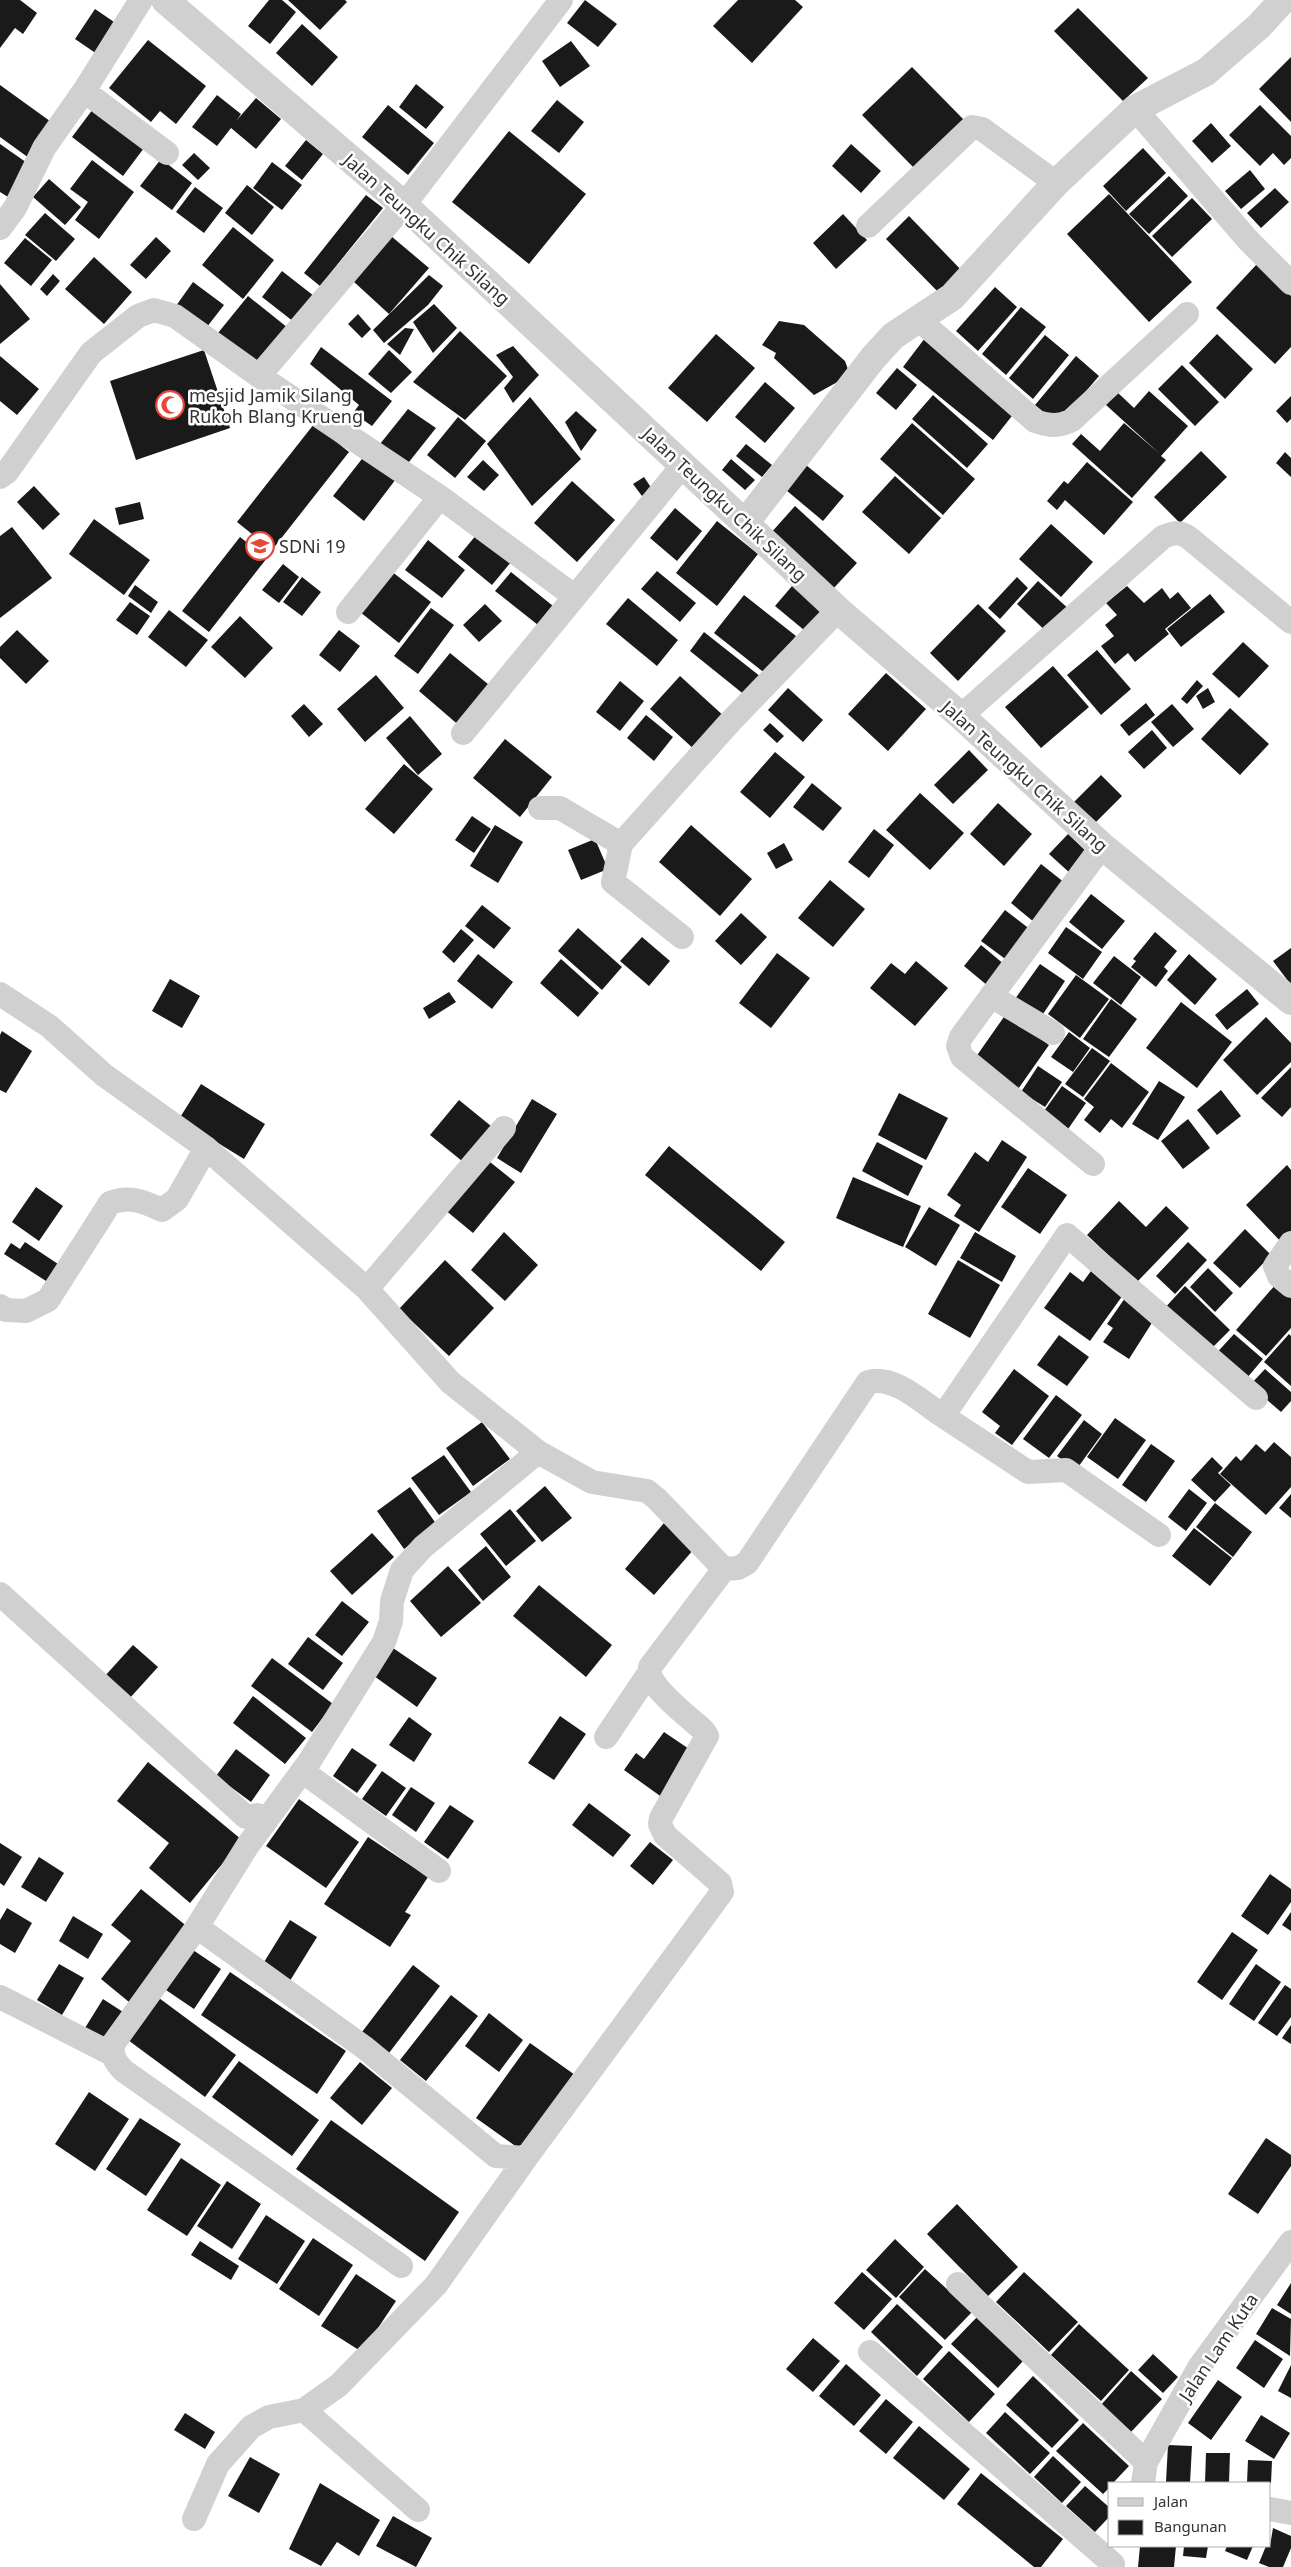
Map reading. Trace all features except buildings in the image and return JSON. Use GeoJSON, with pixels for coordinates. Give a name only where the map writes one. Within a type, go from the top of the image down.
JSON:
{"type":"FeatureCollection","features":[{"type":"Feature","properties":{"kind":"street"},"geometry":{"type":"LineString","coordinates":[[0,228],[15,208],[44,148],[84,91],[141,0]]}},
{"type":"Feature","properties":{"kind":"street","name":"Jalan Teungku Chik Silang"},"geometry":{"type":"LineString","coordinates":[[165,0],[404,205],[838,610],[961,716],[1102,846],[1291,1001]]}},
{"type":"Feature","properties":{"kind":"street"},"geometry":{"type":"LineString","coordinates":[[259,376],[404,205],[561,0]]}},
{"type":"Feature","properties":{"kind":"street"},"geometry":{"type":"LineString","coordinates":[[745,523],[873,358],[893,336],[952,297],[1056,183],[1134,109],[1206,72],[1259,26],[1283,0]]}},
{"type":"Feature","properties":{"kind":"street"},"geometry":{"type":"LineString","coordinates":[[84,91],[167,153]]}},
{"type":"Feature","properties":{"kind":"street"},"geometry":{"type":"LineString","coordinates":[[1134,109],[1248,240],[1291,283]]}},
{"type":"Feature","properties":{"kind":"street"},"geometry":{"type":"LineString","coordinates":[[868,226],[972,126],[982,129],[1056,183]]}},
{"type":"Feature","properties":{"kind":"street"},"geometry":{"type":"LineString","coordinates":[[0,477],[7,472],[90,353],[138,316],[154,310],[175,316],[259,376],[440,497],[574,596]]}},
{"type":"Feature","properties":{"kind":"street"},"geometry":{"type":"LineString","coordinates":[[919,320],[1028,415],[1047,426],[1063,425],[1072,420],[1187,314]]}},
{"type":"Feature","properties":{"kind":"street"},"geometry":{"type":"LineString","coordinates":[[463,733],[683,465]]}},
{"type":"Feature","properties":{"kind":"street"},"geometry":{"type":"LineString","coordinates":[[348,612],[440,497]]}},
{"type":"Feature","properties":{"kind":"street"},"geometry":{"type":"LineString","coordinates":[[961,716],[1163,537],[1173,533],[1180,532],[1188,537],[1291,622]]}},
{"type":"Feature","properties":{"kind":"street"},"geometry":{"type":"LineString","coordinates":[[682,937],[613,882],[621,844],[730,722],[838,610]]}},
{"type":"Feature","properties":{"kind":"street"},"geometry":{"type":"LineString","coordinates":[[540,808],[560,808],[621,844]]}},
{"type":"Feature","properties":{"kind":"street"},"geometry":{"type":"LineString","coordinates":[[1093,1164],[962,1056],[958,1046],[961,1037],[1102,846]]}},
{"type":"Feature","properties":{"kind":"street"},"geometry":{"type":"LineString","coordinates":[[0,994],[50,1026],[104,1075],[206,1148],[367,1289],[450,1382],[538,1452],[592,1482],[647,1491],[724,1569]]}},
{"type":"Feature","properties":{"kind":"street"},"geometry":{"type":"LineString","coordinates":[[991,996],[1053,1033]]}},
{"type":"Feature","properties":{"kind":"street"},"geometry":{"type":"LineString","coordinates":[[367,1289],[504,1128]]}},
{"type":"Feature","properties":{"kind":"street"},"geometry":{"type":"LineString","coordinates":[[0,1306],[6,1310],[26,1310],[48,1300],[110,1203],[123,1198],[138,1200],[162,1210],[177,1199],[206,1148]]}},
{"type":"Feature","properties":{"kind":"street"},"geometry":{"type":"LineString","coordinates":[[944,1416],[1067,1235],[1256,1398]]}},
{"type":"Feature","properties":{"kind":"street"},"geometry":{"type":"LineString","coordinates":[[1291,1243],[1275,1266],[1276,1271],[1291,1286]]}},
{"type":"Feature","properties":{"kind":"street"},"geometry":{"type":"LineString","coordinates":[[606,1737],[649,1673],[650,1667],[724,1569],[738,1568],[747,1563],[868,1382],[878,1379],[891,1383],[1028,1472],[1066,1470],[1159,1535]]}},
{"type":"Feature","properties":{"kind":"street"},"geometry":{"type":"LineString","coordinates":[[402,2266],[124,2071],[115,2063],[112,2054],[113,2044],[197,1927],[248,1845],[302,1771],[384,1642],[391,1621],[392,1601],[402,1570],[423,1547],[538,1452]]}},
{"type":"Feature","properties":{"kind":"street"},"geometry":{"type":"LineString","coordinates":[[0,1594],[246,1817],[257,1815],[268,1818]]}},
{"type":"Feature","properties":{"kind":"street"},"geometry":{"type":"LineString","coordinates":[[194,2520],[218,2464],[251,2427],[269,2416],[304,2410],[339,2385],[436,2285],[526,2158],[722,1892],[720,1883],[665,1836],[661,1830],[661,1818],[707,1736],[656,1686],[649,1673]]}},
{"type":"Feature","properties":{"kind":"street"},"geometry":{"type":"LineString","coordinates":[[302,1771],[439,1871]]}},
{"type":"Feature","properties":{"kind":"street"},"geometry":{"type":"LineString","coordinates":[[197,1927],[365,2048],[496,2156],[526,2158]]}},
{"type":"Feature","properties":{"kind":"street"},"geometry":{"type":"LineString","coordinates":[[0,1997],[112,2054]]}},
{"type":"Feature","properties":{"kind":"street","name":"Jalan Lam Kuta"},"geometry":{"type":"LineString","coordinates":[[1144,2473],[1200,2366],[1291,2242]]}},
{"type":"Feature","properties":{"kind":"street"},"geometry":{"type":"LineString","coordinates":[[958,2284],[1144,2473]]}},
{"type":"Feature","properties":{"kind":"street"},"geometry":{"type":"LineString","coordinates":[[870,2352],[1115,2559]]}},
{"type":"Feature","properties":{"kind":"street"},"geometry":{"type":"LineString","coordinates":[[304,2410],[418,2510]]}},
{"type":"Feature","properties":{"kind":"street"},"geometry":{"type":"LineString","coordinates":[[1271,2509],[1291,2513]]}},
{"type":"Feature","properties":{"kind":"place","name":"mesjid Jamik Silang Rukoh Blang Krueng"},"geometry":{"type":"Point","coordinates":[170,405]}},
{"type":"Feature","properties":{"kind":"place","name":"SDNi 19"},"geometry":{"type":"Point","coordinates":[260,546]}}]}
